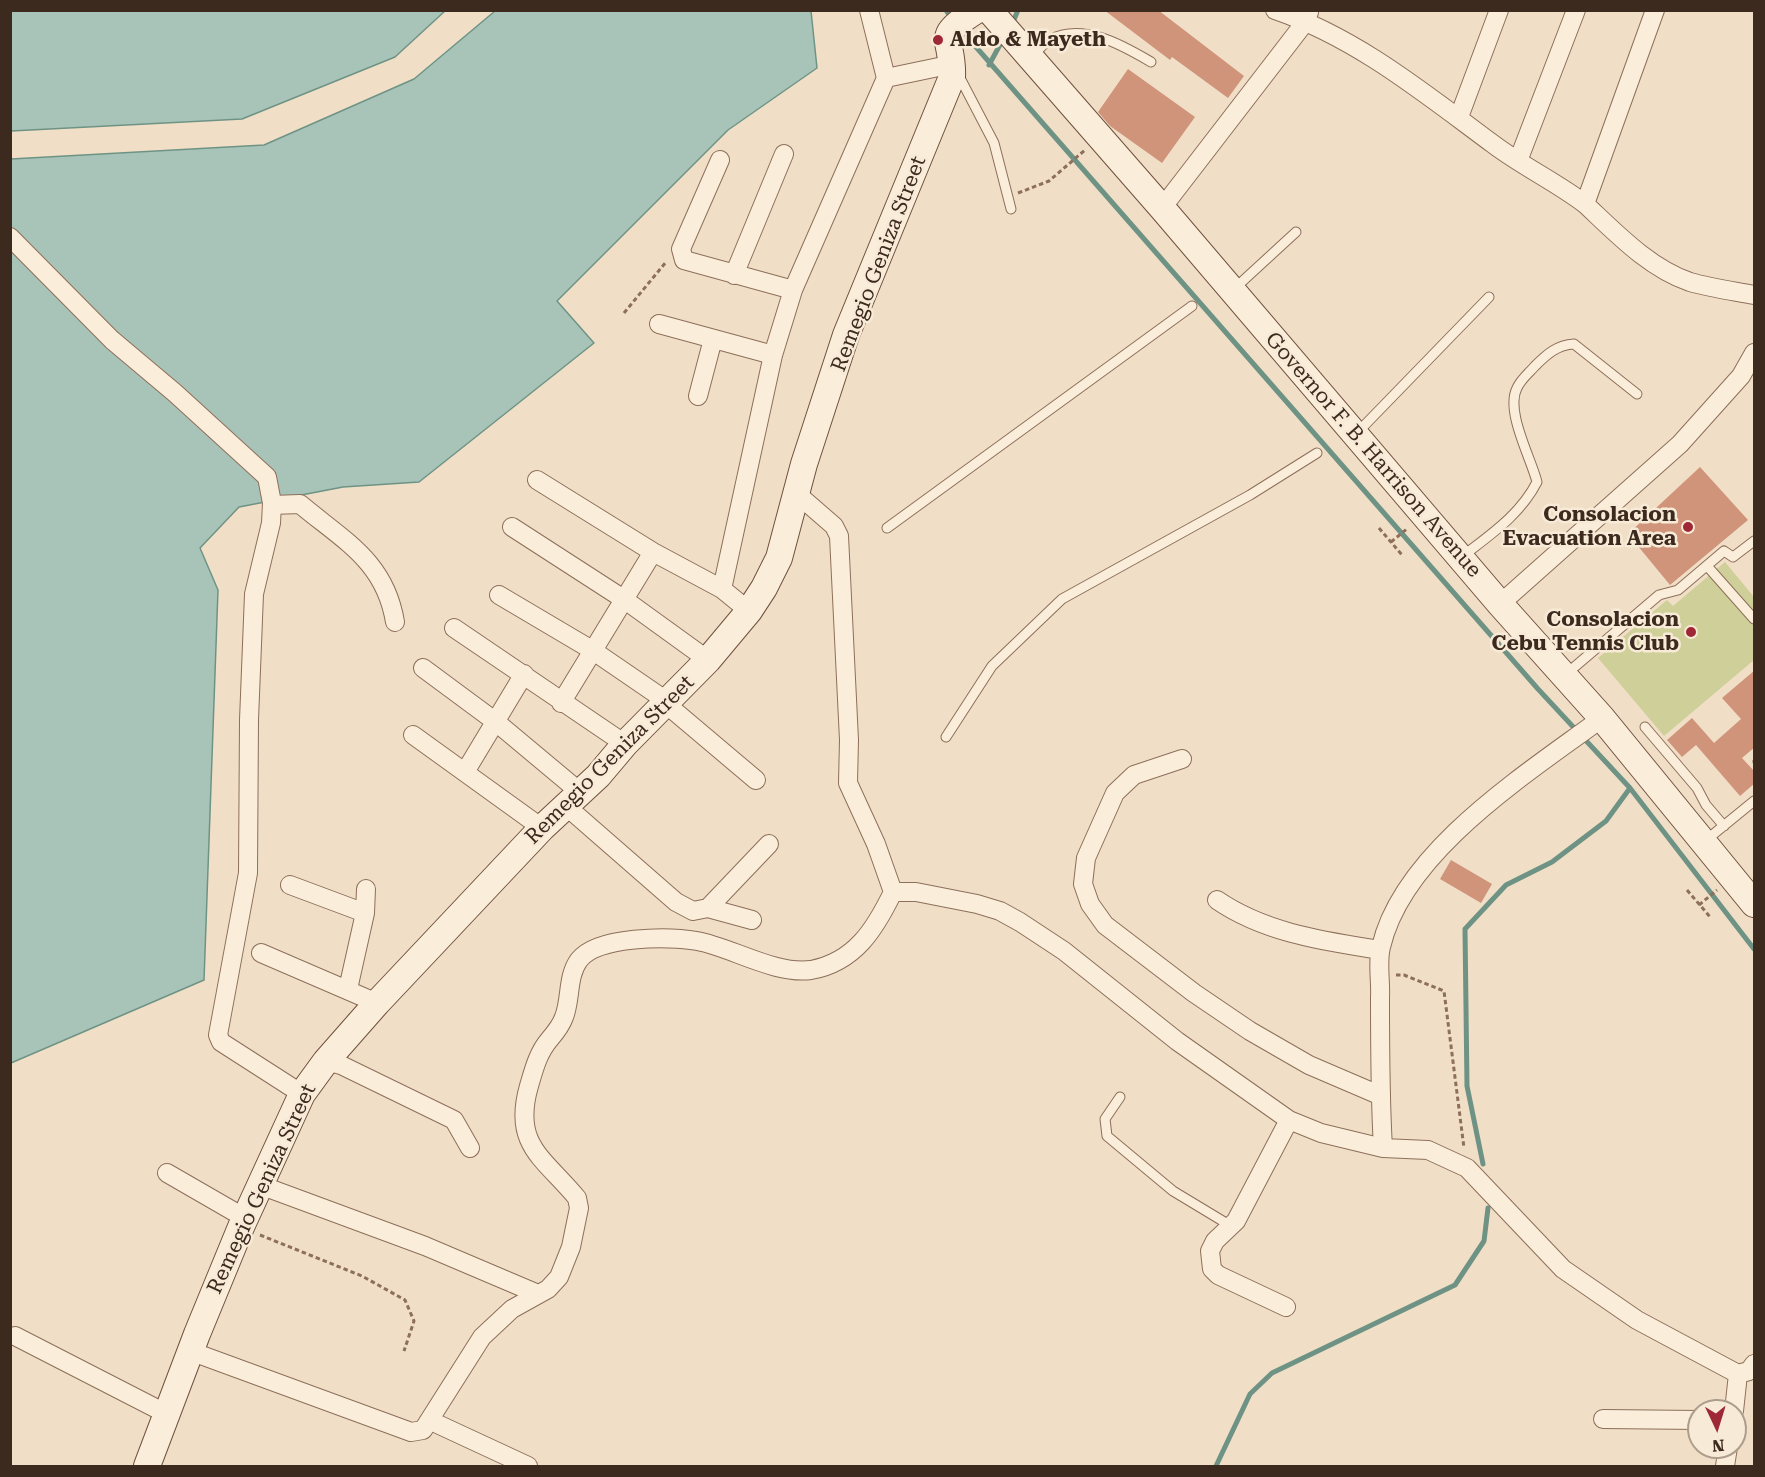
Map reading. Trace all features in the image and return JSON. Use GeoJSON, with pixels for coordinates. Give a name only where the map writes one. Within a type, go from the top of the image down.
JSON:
{"type":"FeatureCollection","features":[{"type":"Feature","properties":{"kind":"street"},"geometry":{"type":"LineString","coordinates":[[722,589],[773,355],[793,290],[886,78],[869,10]]}},
{"type":"Feature","properties":{"kind":"street"},"geometry":{"type":"LineString","coordinates":[[1275,10],[1308,16],[1386,67],[1518,161],[1585,204],[1634,248],[1661,267],[1689,281],[1755,295]]}},
{"type":"Feature","properties":{"kind":"street"},"geometry":{"type":"LineString","coordinates":[[1459,117],[1499,10]]}},
{"type":"Feature","properties":{"kind":"street"},"geometry":{"type":"LineString","coordinates":[[1518,161],[1575,10]]}},
{"type":"Feature","properties":{"kind":"street"},"geometry":{"type":"LineString","coordinates":[[1585,204],[1655,10]]}},
{"type":"Feature","properties":{"kind":"street"},"geometry":{"type":"LineString","coordinates":[[1162,208],[1308,16]]}},
{"type":"Feature","properties":{"kind":"street","name":"Governor F. B. Harrison Avenue"},"geometry":{"type":"LineString","coordinates":[[970,17],[1031,58],[1094,141],[1162,208],[1500,604],[1564,675],[1586,730],[1714,833],[1755,904]]}},
{"type":"Feature","properties":{"kind":"street","name":"Remegio Geniza Street"},"geometry":{"type":"LineString","coordinates":[[147,1467],[190,1351],[243,1222],[302,1094],[326,1061],[377,1003],[542,828],[574,799],[708,660],[749,611],[779,558],[796,493],[846,335],[947,92],[953,64],[946,43],[970,17]]}},
{"type":"Feature","properties":{"kind":"street"},"geometry":{"type":"LineString","coordinates":[[886,78],[953,64]]}},
{"type":"Feature","properties":{"kind":"street"},"geometry":{"type":"LineString","coordinates":[[734,275],[784,154]]}},
{"type":"Feature","properties":{"kind":"street"},"geometry":{"type":"LineString","coordinates":[[720,160],[681,249],[684,260],[793,290]]}},
{"type":"Feature","properties":{"kind":"street"},"geometry":{"type":"LineString","coordinates":[[10,237],[112,340],[175,393],[267,477],[272,505],[271,523],[254,594],[249,720],[248,873],[218,1035],[221,1042],[302,1094]]}},
{"type":"Feature","properties":{"kind":"street"},"geometry":{"type":"LineString","coordinates":[[659,324],[773,355]]}},
{"type":"Feature","properties":{"kind":"street"},"geometry":{"type":"LineString","coordinates":[[699,396],[713,339]]}},
{"type":"Feature","properties":{"kind":"street"},"geometry":{"type":"LineString","coordinates":[[1500,604],[1680,444],[1741,376],[1755,353]]}},
{"type":"Feature","properties":{"kind":"street"},"geometry":{"type":"LineString","coordinates":[[537,480],[653,552],[722,589],[749,611]]}},
{"type":"Feature","properties":{"kind":"street"},"geometry":{"type":"LineString","coordinates":[[190,1351],[411,1432],[423,1430],[431,1421],[482,1337],[512,1309],[538,1294],[559,1277],[566,1264],[579,1208],[577,1198],[534,1150],[524,1129],[522,1117],[536,1063],[565,1017],[578,962],[586,953],[613,942],[696,941],[787,969],[809,970],[826,966],[865,941],[893,892],[876,844],[848,783],[849,740],[839,536],[834,526],[796,493]]}},
{"type":"Feature","properties":{"kind":"street"},"geometry":{"type":"LineString","coordinates":[[272,505],[300,504],[375,568],[391,600],[395,622]]}},
{"type":"Feature","properties":{"kind":"street"},"geometry":{"type":"LineString","coordinates":[[512,527],[625,600],[708,660]]}},
{"type":"Feature","properties":{"kind":"street"},"geometry":{"type":"LineString","coordinates":[[561,703],[653,552]]}},
{"type":"Feature","properties":{"kind":"street"},"geometry":{"type":"LineString","coordinates":[[499,595],[592,650],[667,703],[756,780]]}},
{"type":"Feature","properties":{"kind":"street"},"geometry":{"type":"LineString","coordinates":[[454,628],[524,674],[561,703],[625,744]]}},
{"type":"Feature","properties":{"kind":"street"},"geometry":{"type":"LineString","coordinates":[[423,668],[496,722],[676,902],[693,911],[708,908],[752,920]]}},
{"type":"Feature","properties":{"kind":"street"},"geometry":{"type":"LineString","coordinates":[[465,772],[524,674]]}},
{"type":"Feature","properties":{"kind":"street"},"geometry":{"type":"LineString","coordinates":[[1383,1148],[1379,1095],[1380,950],[1387,926],[1414,880],[1463,824],[1495,795],[1586,730]]}},
{"type":"Feature","properties":{"kind":"street"},"geometry":{"type":"LineString","coordinates":[[413,735],[542,828]]}},
{"type":"Feature","properties":{"kind":"street"},"geometry":{"type":"LineString","coordinates":[[1182,759],[1134,775],[1115,793],[1086,858],[1083,884],[1090,904],[1105,926],[1194,993],[1250,1031],[1309,1065],[1379,1095]]}},
{"type":"Feature","properties":{"kind":"street"},"geometry":{"type":"LineString","coordinates":[[708,908],[769,844]]}},
{"type":"Feature","properties":{"kind":"street"},"geometry":{"type":"LineString","coordinates":[[290,885],[365,913]]}},
{"type":"Feature","properties":{"kind":"street"},"geometry":{"type":"LineString","coordinates":[[348,989],[365,913],[366,889]]}},
{"type":"Feature","properties":{"kind":"street"},"geometry":{"type":"LineString","coordinates":[[893,892],[916,892],[1000,911],[1064,951],[1177,1041],[1289,1120],[1321,1132],[1383,1148],[1428,1150],[1467,1168],[1563,1269],[1637,1320],[1738,1374],[1749,1371],[1755,1364]]}},
{"type":"Feature","properties":{"kind":"street"},"geometry":{"type":"LineString","coordinates":[[1217,900],[1235,912],[1300,937],[1380,950]]}},
{"type":"Feature","properties":{"kind":"street"},"geometry":{"type":"LineString","coordinates":[[261,953],[377,1003]]}},
{"type":"Feature","properties":{"kind":"street"},"geometry":{"type":"LineString","coordinates":[[326,1061],[341,1065],[454,1120],[470,1148]]}},
{"type":"Feature","properties":{"kind":"street"},"geometry":{"type":"LineString","coordinates":[[1286,1307],[1218,1275],[1212,1269],[1210,1251],[1215,1241],[1231,1226],[1289,1120]]}},
{"type":"Feature","properties":{"kind":"street"},"geometry":{"type":"LineString","coordinates":[[167,1173],[243,1222]]}},
{"type":"Feature","properties":{"kind":"street"},"geometry":{"type":"LineString","coordinates":[[260,1185],[425,1246],[538,1294]]}},
{"type":"Feature","properties":{"kind":"street"},"geometry":{"type":"LineString","coordinates":[[15,1336],[167,1413]]}},
{"type":"Feature","properties":{"kind":"street"},"geometry":{"type":"LineString","coordinates":[[1735,1399],[1738,1374]]}},
{"type":"Feature","properties":{"kind":"street"},"geometry":{"type":"LineString","coordinates":[[1603,1419],[1687,1420]]}},
{"type":"Feature","properties":{"kind":"street"},"geometry":{"type":"LineString","coordinates":[[431,1421],[528,1467]]}},
{"type":"Feature","properties":{"kind":"lane"},"geometry":{"type":"LineString","coordinates":[[1031,58],[1048,41],[1084,34],[1112,41],[1151,62]]}},
{"type":"Feature","properties":{"kind":"lane"},"geometry":{"type":"LineString","coordinates":[[953,64],[994,143],[1011,209]]}},
{"type":"Feature","properties":{"kind":"lane"},"geometry":{"type":"LineString","coordinates":[[1233,291],[1296,232]]}},
{"type":"Feature","properties":{"kind":"lane"},"geometry":{"type":"LineString","coordinates":[[1356,435],[1489,297]]}},
{"type":"Feature","properties":{"kind":"lane"},"geometry":{"type":"LineString","coordinates":[[888,528],[1192,306]]}},
{"type":"Feature","properties":{"kind":"lane"},"geometry":{"type":"LineString","coordinates":[[1462,557],[1510,520],[1529,497],[1537,482],[1532,460],[1520,433],[1514,404],[1516,389],[1545,356],[1562,345],[1574,344],[1637,394]]}},
{"type":"Feature","properties":{"kind":"lane"},"geometry":{"type":"LineString","coordinates":[[946,737],[992,666],[1062,600],[1250,495],[1317,453]]}},
{"type":"Feature","properties":{"kind":"lane"},"geometry":{"type":"LineString","coordinates":[[1564,675],[1659,595],[1678,590],[1724,552],[1733,557],[1755,541]]}},
{"type":"Feature","properties":{"kind":"lane"},"geometry":{"type":"LineString","coordinates":[[1708,567],[1755,619]]}},
{"type":"Feature","properties":{"kind":"lane"},"geometry":{"type":"LineString","coordinates":[[1645,726],[1691,779],[1706,805],[1714,833],[1755,801]]}},
{"type":"Feature","properties":{"kind":"lane"},"geometry":{"type":"LineString","coordinates":[[1120,1097],[1105,1119],[1107,1136],[1173,1191],[1231,1226]]}},
{"type":"Feature","properties":{"kind":"path"},"geometry":{"type":"LineString","coordinates":[[1008,197],[1049,181],[1094,141]]}},
{"type":"Feature","properties":{"kind":"path"},"geometry":{"type":"LineString","coordinates":[[624,313],[667,262],[681,254]]}},
{"type":"Feature","properties":{"kind":"path"},"geometry":{"type":"LineString","coordinates":[[1392,541],[1413,525]]}},
{"type":"Feature","properties":{"kind":"path"},"geometry":{"type":"LineString","coordinates":[[1379,528],[1402,555]]}},
{"type":"Feature","properties":{"kind":"path"},"geometry":{"type":"LineString","coordinates":[[1701,904],[1721,887]]}},
{"type":"Feature","properties":{"kind":"path"},"geometry":{"type":"LineString","coordinates":[[1687,891],[1701,904],[1711,918]]}},
{"type":"Feature","properties":{"kind":"path"},"geometry":{"type":"LineString","coordinates":[[1381,975],[1404,975],[1444,991],[1467,1168]]}},
{"type":"Feature","properties":{"kind":"path"},"geometry":{"type":"LineString","coordinates":[[243,1222],[362,1276],[405,1300],[414,1321],[404,1351]]}},
{"type":"Feature","properties":{"kind":"green space","name":"Consolacion Cebu Tennis Club"},"geometry":{"type":"Polygon","coordinates":[[[1725,562],[1754,597],[1754,660],[1664,736],[1598,658],[1667,600],[1673,606],[1725,562]]]}},
{"type":"Feature","properties":{"kind":"shaded area"},"geometry":{"type":"Polygon","coordinates":[[[11,10],[445,11],[395,57],[242,119],[11,131],[11,10]]]}},
{"type":"Feature","properties":{"kind":"shaded area"},"geometry":{"type":"Polygon","coordinates":[[[495,11],[811,11],[817,68],[728,130],[557,301],[594,343],[419,482],[343,487],[239,507],[200,548],[218,590],[204,980],[11,1063],[11,159],[264,145],[414,79],[495,11]]]}},
{"type":"Feature","properties":{"kind":"building"},"geometry":{"type":"Polygon","coordinates":[[[1104,10],[1158,10],[1244,76],[1228,98],[1172,57],[1170,60],[1104,10]]]}},
{"type":"Feature","properties":{"kind":"building"},"geometry":{"type":"Polygon","coordinates":[[[1128,69],[1195,117],[1162,163],[1110,126],[1098,112],[1128,69]]]}},
{"type":"Feature","properties":{"kind":"building","name":"Consolacion Evacuation Area"},"geometry":{"type":"Polygon","coordinates":[[[1700,467],[1748,520],[1670,585],[1628,534],[1700,467]]]}},
{"type":"Feature","properties":{"kind":"building"},"geometry":{"type":"Polygon","coordinates":[[[1755,670],[1755,747],[1742,758],[1755,772],[1755,783],[1740,796],[1696,745],[1682,757],[1667,740],[1692,718],[1714,743],[1741,719],[1722,698],[1755,670]]]}},
{"type":"Feature","properties":{"kind":"building"},"geometry":{"type":"Polygon","coordinates":[[[1451,860],[1492,884],[1481,903],[1440,879],[1451,860]]]}},
{"type":"Feature","properties":{"kind":"waterway"},"geometry":{"type":"LineString","coordinates":[[946,10],[952,19]]}},
{"type":"Feature","properties":{"kind":"waterway"},"geometry":{"type":"LineString","coordinates":[[1013,22],[1018,10]]}},
{"type":"Feature","properties":{"kind":"waterway"},"geometry":{"type":"LineString","coordinates":[[962,31],[1538,689],[1630,788],[1754,949]]}},
{"type":"Feature","properties":{"kind":"waterway"},"geometry":{"type":"LineString","coordinates":[[989,65],[1002,41]]}},
{"type":"Feature","properties":{"kind":"waterway"},"geometry":{"type":"LineString","coordinates":[[1483,1164],[1467,1086],[1465,929],[1506,885],[1552,862],[1606,821],[1630,788]]}},
{"type":"Feature","properties":{"kind":"waterway"},"geometry":{"type":"LineString","coordinates":[[1216,1466],[1250,1394],[1272,1373],[1455,1285],[1484,1241],[1488,1208]]}},
{"type":"Feature","properties":{"kind":"place","name":"Aldo & Mayeth"},"geometry":{"type":"Point","coordinates":[938,40]}},
{"type":"Feature","properties":{"kind":"place","name":"Consolacion Evacuation Area"},"geometry":{"type":"Point","coordinates":[1688,527]}},
{"type":"Feature","properties":{"kind":"place","name":"Consolacion Cebu Tennis Club"},"geometry":{"type":"Point","coordinates":[1691,632]}}]}
